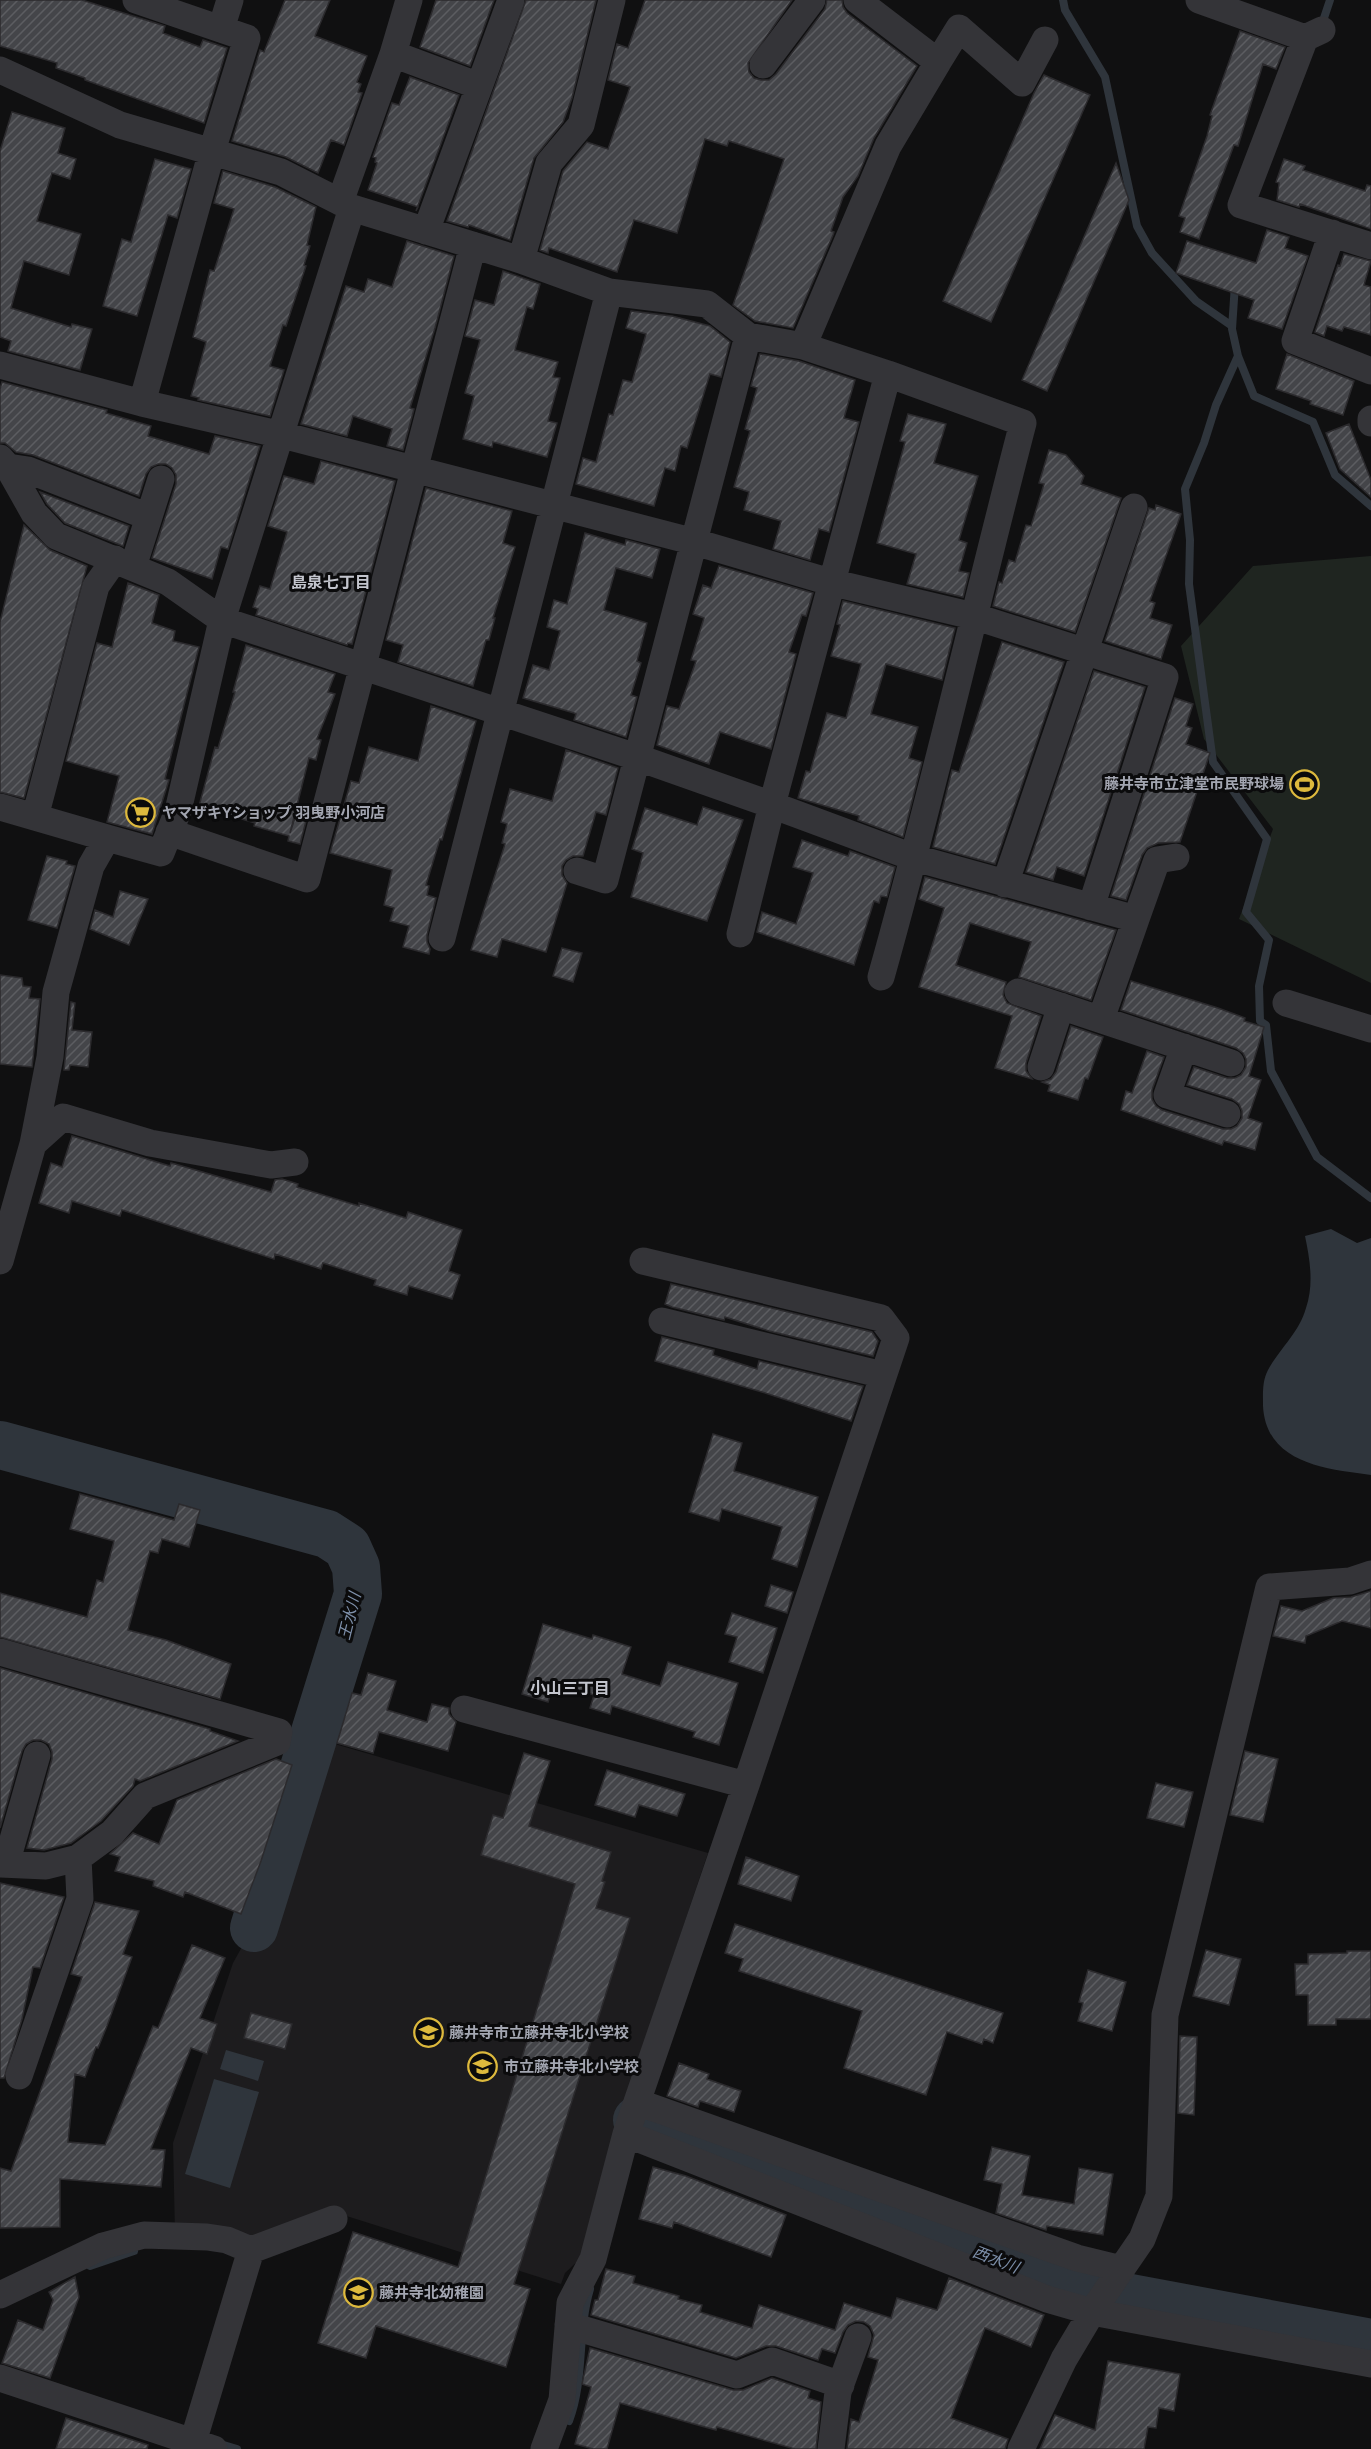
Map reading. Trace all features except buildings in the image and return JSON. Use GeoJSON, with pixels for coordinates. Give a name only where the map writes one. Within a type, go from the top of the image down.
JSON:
{"type":"FeatureCollection","features":[{"type":"Feature","properties":{"kind":"street"},"geometry":{"type":"LineString","coordinates":[[136,0],[247,38],[212,151],[142,403]]}},
{"type":"Feature","properties":{"kind":"street"},"geometry":{"type":"LineString","coordinates":[[221,29],[230,0]]}},
{"type":"Feature","properties":{"kind":"street"},"geometry":{"type":"LineString","coordinates":[[0,807],[161,853],[178,811],[222,620],[282,435],[346,205],[409,0]]}},
{"type":"Feature","properties":{"kind":"street"},"geometry":{"type":"LineString","coordinates":[[426,231],[511,0]]}},
{"type":"Feature","properties":{"kind":"street"},"geometry":{"type":"LineString","coordinates":[[522,260],[549,163],[581,125],[612,0]]}},
{"type":"Feature","properties":{"kind":"street"},"geometry":{"type":"LineString","coordinates":[[763,64],[812,0]]}},
{"type":"Feature","properties":{"kind":"street"},"geometry":{"type":"LineString","coordinates":[[857,0],[939,62]]}},
{"type":"Feature","properties":{"kind":"street"},"geometry":{"type":"LineString","coordinates":[[1199,0],[1314,34],[1242,205],[1371,246]]}},
{"type":"Feature","properties":{"kind":"street"},"geometry":{"type":"LineString","coordinates":[[803,346],[888,146],[958,28],[1022,83],[1045,40]]}},
{"type":"Feature","properties":{"kind":"street"},"geometry":{"type":"LineString","coordinates":[[393,54],[479,86]]}},
{"type":"Feature","properties":{"kind":"street"},"geometry":{"type":"LineString","coordinates":[[0,70],[120,125],[281,172],[346,205],[522,260],[609,292],[707,304],[748,336],[803,346],[1023,423],[973,616],[915,858],[881,977]]}},
{"type":"Feature","properties":{"kind":"street"},"geometry":{"type":"LineString","coordinates":[[1332,233],[1295,341],[1371,371]]}},
{"type":"Feature","properties":{"kind":"street"},"geometry":{"type":"LineString","coordinates":[[169,832],[307,879],[473,245]]}},
{"type":"Feature","properties":{"kind":"street"},"geometry":{"type":"LineString","coordinates":[[442,938],[609,292]]}},
{"type":"Feature","properties":{"kind":"street"},"geometry":{"type":"LineString","coordinates":[[577,871],[605,880],[748,336]]}},
{"type":"Feature","properties":{"kind":"street"},"geometry":{"type":"LineString","coordinates":[[0,364],[142,403],[282,435],[555,505],[695,542],[830,582],[973,616],[1165,677],[1091,907]]}},
{"type":"Feature","properties":{"kind":"street"},"geometry":{"type":"LineString","coordinates":[[740,934],[830,582],[888,374]]}},
{"type":"Feature","properties":{"kind":"street"},"geometry":{"type":"LineString","coordinates":[[4,462],[149,517]]}},
{"type":"Feature","properties":{"kind":"street"},"geometry":{"type":"LineString","coordinates":[[4,462],[34,513],[56,536],[168,582],[222,620],[636,756],[915,858],[1136,919]]}},
{"type":"Feature","properties":{"kind":"street"},"geometry":{"type":"LineString","coordinates":[[35,817],[96,586],[124,563],[149,517],[161,479]]}},
{"type":"Feature","properties":{"kind":"street"},"geometry":{"type":"LineString","coordinates":[[1005,884],[1134,507]]}},
{"type":"Feature","properties":{"kind":"street"},"geometry":{"type":"LineString","coordinates":[[0,1261],[33,1144],[50,1057],[56,992],[91,866],[107,838]]}},
{"type":"Feature","properties":{"kind":"street"},"geometry":{"type":"LineString","coordinates":[[1101,1019],[1157,860],[1176,857]]}},
{"type":"Feature","properties":{"kind":"street"},"geometry":{"type":"LineString","coordinates":[[1018,992],[1231,1063]]}},
{"type":"Feature","properties":{"kind":"street"},"geometry":{"type":"LineString","coordinates":[[1286,1003],[1371,1029]]}},
{"type":"Feature","properties":{"kind":"street"},"geometry":{"type":"LineString","coordinates":[[1041,1067],[1061,1006]]}},
{"type":"Feature","properties":{"kind":"street"},"geometry":{"type":"LineString","coordinates":[[1184,1047],[1167,1095],[1227,1114]]}},
{"type":"Feature","properties":{"kind":"street"},"geometry":{"type":"LineString","coordinates":[[33,1144],[63,1117],[150,1143],[271,1165],[295,1162]]}},
{"type":"Feature","properties":{"kind":"street"},"geometry":{"type":"LineString","coordinates":[[544,2449],[562,2400],[570,2303],[593,2259],[626,2134],[896,1338],[881,1318],[643,1262]]}},
{"type":"Feature","properties":{"kind":"street"},"geometry":{"type":"LineString","coordinates":[[662,1321],[883,1375]]}},
{"type":"Feature","properties":{"kind":"street"},"geometry":{"type":"LineString","coordinates":[[1021,2449],[1064,2359],[1092,2312],[1142,2239],[1159,2196],[1165,2015],[1269,1587],[1350,1581],[1371,1574]]}},
{"type":"Feature","properties":{"kind":"street"},"geometry":{"type":"LineString","coordinates":[[0,1652],[279,1732],[277,1742],[145,1796],[112,1833],[78,1858],[46,1866],[3,1864],[37,1755]]}},
{"type":"Feature","properties":{"kind":"street"},"geometry":{"type":"LineString","coordinates":[[464,1709],[746,1785]]}},
{"type":"Feature","properties":{"kind":"street"},"geometry":{"type":"LineString","coordinates":[[19,2076],[80,1899],[78,1858]]}},
{"type":"Feature","properties":{"kind":"street"},"geometry":{"type":"LineString","coordinates":[[637,2102],[1055,2250],[1122,2269]]}},
{"type":"Feature","properties":{"kind":"street"},"geometry":{"type":"LineString","coordinates":[[626,2134],[1047,2299],[1092,2312],[1371,2364]]}},
{"type":"Feature","properties":{"kind":"street"},"geometry":{"type":"LineString","coordinates":[[0,2295],[103,2246],[144,2235],[207,2237],[226,2240],[251,2250],[334,2219]]}},
{"type":"Feature","properties":{"kind":"street"},"geometry":{"type":"LineString","coordinates":[[0,2378],[150,2439],[204,2446],[251,2250]]}},
{"type":"Feature","properties":{"kind":"street"},"geometry":{"type":"LineString","coordinates":[[568,2325],[737,2375],[772,2361],[841,2385]]}},
{"type":"Feature","properties":{"kind":"street"},"geometry":{"type":"LineString","coordinates":[[831,2449],[841,2385],[858,2337]]}},
{"type":"Feature","properties":{"kind":"shaded area","name":"藤井寺市立津堂市民野球場"},"geometry":{"type":"Polygon","coordinates":[[[1371,556],[1371,983],[1239,919],[1273,829],[1204,739],[1181,646],[1253,566],[1371,556]]]}},
{"type":"Feature","properties":{"kind":"shaded area"},"geometry":{"type":"Polygon","coordinates":[[[1331,1229],[1357,1243],[1371,1238],[1371,1475],[1318,1466],[1287,1452],[1275,1440],[1267,1425],[1263,1406],[1266,1374],[1299,1325],[1308,1299],[1310,1272],[1305,1236],[1331,1229]]]}},
{"type":"Feature","properties":{"kind":"shaded area","name":"藤井寺市立藤井寺北小学校"},"geometry":{"type":"Polygon","coordinates":[[[328,1742],[708,1853],[624,2102],[582,2257],[565,2273],[561,2284],[334,2212],[249,2239],[175,2234],[173,2143],[233,1963],[243,1945],[266,1936],[328,1742]]]}},
{"type":"Feature","properties":{"kind":"shaded area"},"geometry":{"type":"Polygon","coordinates":[[[226,2050],[264,2061],[258,2081],[220,2069],[226,2050]]]}},
{"type":"Feature","properties":{"kind":"shaded area"},"geometry":{"type":"Polygon","coordinates":[[[214,2079],[259,2092],[230,2188],[185,2174],[214,2079]]]}},
{"type":"Feature","properties":{"kind":"waterway"},"geometry":{"type":"LineString","coordinates":[[1063,0],[1065,10],[1105,77],[1137,226],[1152,253],[1196,301],[1232,326]]}},
{"type":"Feature","properties":{"kind":"waterway"},"geometry":{"type":"LineString","coordinates":[[1322,24],[1330,0]]}},
{"type":"Feature","properties":{"kind":"waterway"},"geometry":{"type":"LineString","coordinates":[[1235,284],[1232,329],[1238,356],[1216,405],[1204,443],[1185,489],[1190,540],[1189,584],[1213,762],[1267,839],[1246,912],[1269,940],[1259,986],[1260,1021],[1266,1025],[1271,1071],[1317,1157],[1371,1198]]}},
{"type":"Feature","properties":{"kind":"waterway"},"geometry":{"type":"LineString","coordinates":[[1238,356],[1254,396],[1313,422],[1335,475],[1371,506]]}},
{"type":"Feature","properties":{"kind":"waterway","name":"王水川"},"geometry":{"type":"LineString","coordinates":[[0,1445],[327,1534],[347,1547],[356,1567],[358,1594],[254,1928]]}},
{"type":"Feature","properties":{"kind":"waterway","name":"西水川"},"geometry":{"type":"LineString","coordinates":[[637,2120],[1043,2278],[1099,2292],[1371,2343]]}},
{"type":"Feature","properties":{"kind":"waterway"},"geometry":{"type":"LineString","coordinates":[[90,2266],[134,2251]]}},
{"type":"Feature","properties":{"kind":"waterway"},"geometry":{"type":"LineString","coordinates":[[569,2421],[577,2389],[583,2322],[590,2289]]}},
{"type":"Feature","properties":{"kind":"waterway"},"geometry":{"type":"LineString","coordinates":[[217,2443],[237,2449]]}},
{"type":"Feature","properties":{"kind":"place","name":"藤井寺市立津堂市民野球場"},"geometry":{"type":"Point","coordinates":[1305,784]}},
{"type":"Feature","properties":{"kind":"place","name":"ヤマザキYショップ 羽曳野小河店"},"geometry":{"type":"Point","coordinates":[141,813]}},
{"type":"Feature","properties":{"kind":"place","name":"藤井寺市立藤井寺北小学校"},"geometry":{"type":"Point","coordinates":[428,2033]}},
{"type":"Feature","properties":{"kind":"place","name":"市立藤井寺北小学校"},"geometry":{"type":"Point","coordinates":[483,2067]}},
{"type":"Feature","properties":{"kind":"place","name":"藤井寺北幼稚園"},"geometry":{"type":"Point","coordinates":[358,2293]}},
{"type":"Feature","properties":{"kind":"district","name":"島泉七丁目"},"geometry":{"type":"Point","coordinates":[331,582]}},
{"type":"Feature","properties":{"kind":"district","name":"小山三丁目"},"geometry":{"type":"Point","coordinates":[570,1688]}}]}
